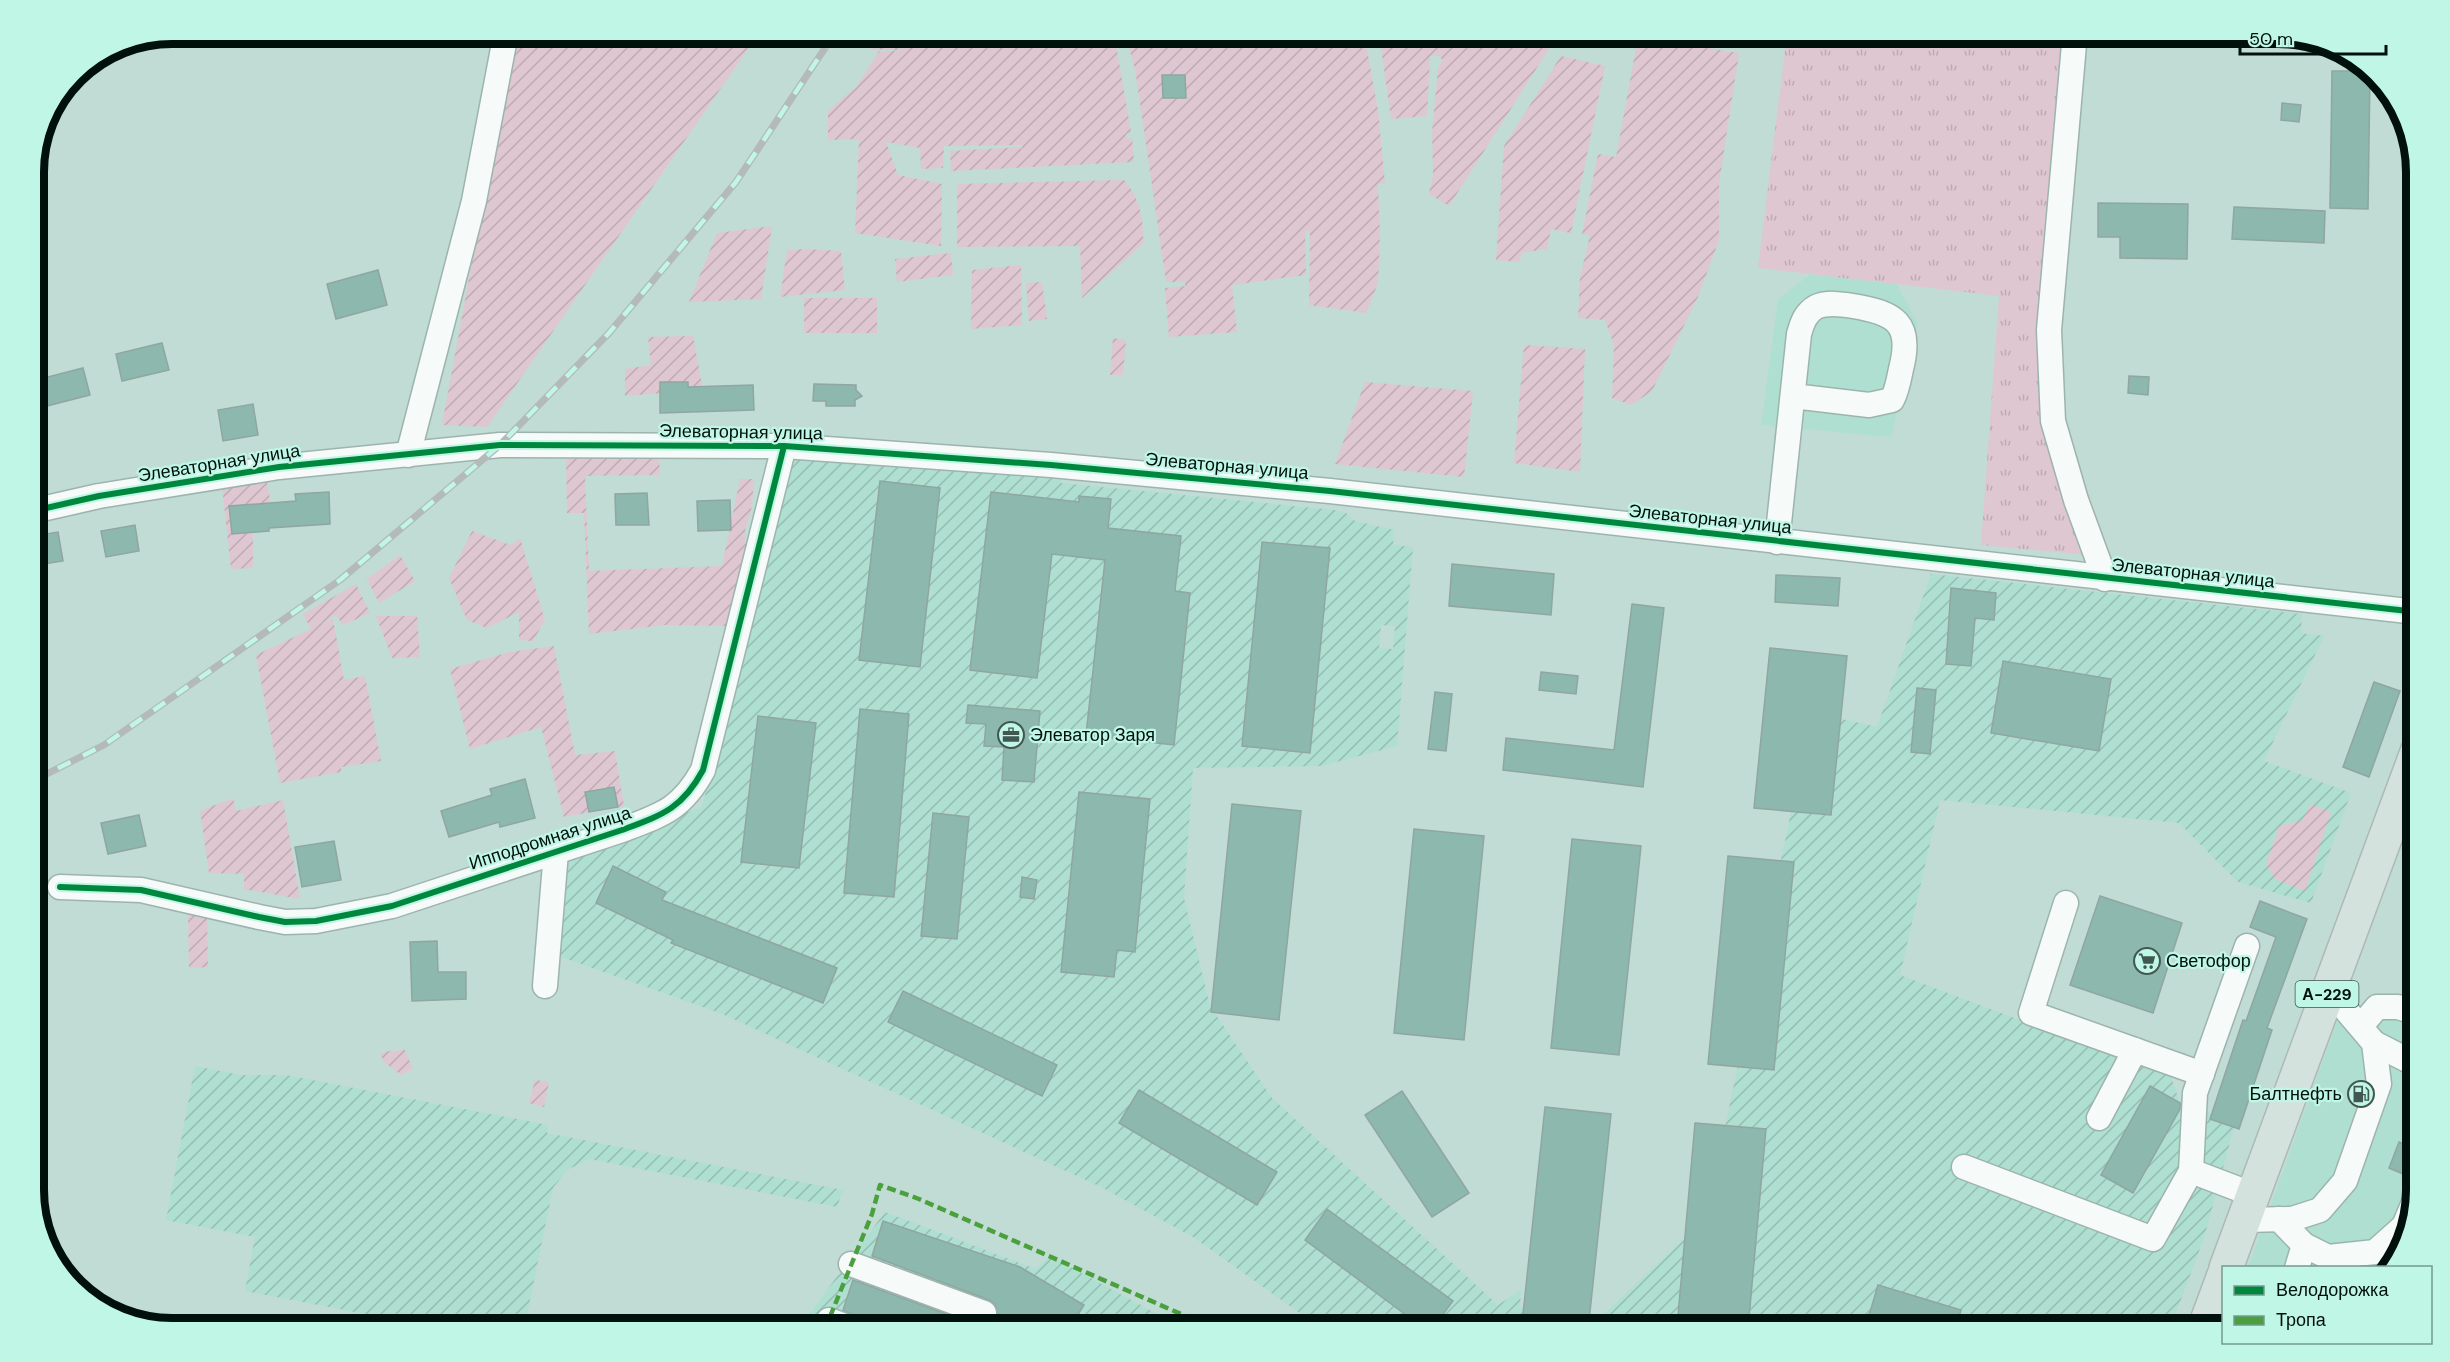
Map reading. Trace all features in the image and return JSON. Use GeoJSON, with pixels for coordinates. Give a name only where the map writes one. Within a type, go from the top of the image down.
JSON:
{"type":"FeatureCollection","features":[{"type":"Feature","properties":{"kind":"highway","name":"А-229"},"geometry":{"type":"LineString","coordinates":[[2227,1266],[2406,782]]}},
{"type":"Feature","properties":{"kind":"highway"},"geometry":{"type":"LineString","coordinates":[[2208,1318],[2222,1278]]}},
{"type":"Feature","properties":{"kind":"street"},"geometry":{"type":"LineString","coordinates":[[408,455],[474,201],[504,44]]}},
{"type":"Feature","properties":{"kind":"street"},"geometry":{"type":"LineString","coordinates":[[2074,44],[2049,330],[2053,421],[2076,500],[2105,579]]}},
{"type":"Feature","properties":{"kind":"street"},"geometry":{"type":"LineString","coordinates":[[1777,542],[1799,334],[1808,313],[1815,308],[1838,304],[1878,310],[1899,323],[1905,338],[1906,352],[1892,400],[1869,405],[1793,396]]}},
{"type":"Feature","properties":{"kind":"street","name":"Элеваторная улица"},"geometry":{"type":"LineString","coordinates":[[44,508],[99,496],[279,467],[500,445],[784,446],[1051,465],[1318,490],[2406,611]]}},
{"type":"Feature","properties":{"kind":"street","name":"Ипподромная улица"},"geometry":{"type":"LineString","coordinates":[[60,887],[141,890],[268,919],[285,922],[316,921],[392,906],[654,818],[674,807],[691,793],[703,770],[784,446]]}},
{"type":"Feature","properties":{"kind":"street"},"geometry":{"type":"LineString","coordinates":[[545,986],[556,852]]}},
{"type":"Feature","properties":{"kind":"street"},"geometry":{"type":"LineString","coordinates":[[2066,903],[2031,1013],[2202,1074]]}},
{"type":"Feature","properties":{"kind":"street"},"geometry":{"type":"LineString","coordinates":[[1964,1167],[2153,1239],[2191,1171],[2195,1093],[2247,946]]}},
{"type":"Feature","properties":{"kind":"street"},"geometry":{"type":"LineString","coordinates":[[2329,990],[2368,1035],[2406,1058]]}},
{"type":"Feature","properties":{"kind":"street"},"geometry":{"type":"LineString","coordinates":[[2191,1171],[2249,1207],[2279,1219],[2292,1219],[2320,1210],[2345,1180],[2379,1084],[2368,1035],[2377,1007],[2398,1007],[2406,1010]]}},
{"type":"Feature","properties":{"kind":"street"},"geometry":{"type":"LineString","coordinates":[[2099,1118],[2136,1050]]}},
{"type":"Feature","properties":{"kind":"street"},"geometry":{"type":"LineString","coordinates":[[2279,1219],[2301,1256],[2328,1257],[2375,1252],[2400,1229]]}},
{"type":"Feature","properties":{"kind":"street"},"geometry":{"type":"LineString","coordinates":[[851,1264],[984,1313]]}},
{"type":"Feature","properties":{"kind":"shaded area"},"geometry":{"type":"Polygon","coordinates":[[[1811,274],[1896,284],[1918,323],[1891,437],[1761,425],[1778,299],[1811,274]]]}},
{"type":"Feature","properties":{"kind":"shaded area"},"geometry":{"type":"Polygon","coordinates":[[[792,457],[1053,476],[1061,480],[1061,483],[1334,510],[1346,513],[1355,521],[1394,530],[1393,545],[1413,547],[1397,746],[1321,766],[1193,768],[1184,898],[1210,1006],[1272,1098],[1498,1305],[1521,1290],[1520,1307],[1530,1308],[1539,1318],[1307,1318],[1193,1237],[1101,1187],[720,1013],[553,954],[561,858],[702,807],[792,457]],[[1381,625],[1379,648],[1393,649],[1395,626],[1381,625]]]}},
{"type":"Feature","properties":{"kind":"shaded area"},"geometry":{"type":"Polygon","coordinates":[[[1931,574],[2302,614],[2301,633],[2324,636],[2264,761],[2351,793],[2311,903],[2238,882],[2179,823],[1940,800],[1900,975],[2171,1077],[2179,1100],[2235,1124],[2204,1238],[2174,1318],[1600,1318],[1706,1218],[1812,712],[1877,727],[1931,574]]]}},
{"type":"Feature","properties":{"kind":"shaded area"},"geometry":{"type":"Polygon","coordinates":[[[2343,1005],[2406,1012],[2406,1191],[2405,1208],[2397,1240],[2382,1266],[2249,1266],[2343,1005]]]}},
{"type":"Feature","properties":{"kind":"shaded area"},"geometry":{"type":"Polygon","coordinates":[[[195,1066],[241,1075],[286,1075],[548,1125],[547,1133],[843,1190],[837,1207],[589,1159],[567,1170],[553,1188],[526,1318],[386,1318],[245,1291],[255,1237],[166,1220],[195,1066]]]}},
{"type":"Feature","properties":{"kind":"shaded area"},"geometry":{"type":"Polygon","coordinates":[[[885,1212],[1036,1269],[1050,1256],[1165,1318],[806,1318],[885,1212]]]}},
{"type":"Feature","properties":{"kind":"green space"},"geometry":{"type":"Polygon","coordinates":[[[512,44],[751,44],[487,427],[442,425],[512,44]]]}},
{"type":"Feature","properties":{"kind":"green space"},"geometry":{"type":"Polygon","coordinates":[[[873,44],[1116,44],[1131,132],[1126,134],[1127,139],[1132,138],[1134,162],[951,171],[950,151],[1021,147],[1022,151],[1022,145],[944,146],[943,168],[921,169],[920,148],[886,142],[898,175],[942,184],[941,246],[855,233],[859,139],[828,140],[828,111],[857,86],[879,51],[911,51],[869,49],[873,44]]]}},
{"type":"Feature","properties":{"kind":"green space"},"geometry":{"type":"Polygon","coordinates":[[[1128,44],[1366,44],[1378,110],[1385,183],[1378,184],[1380,235],[1378,283],[1366,313],[1309,305],[1310,231],[1305,231],[1306,275],[1232,285],[1237,332],[1169,337],[1165,288],[1185,286],[1185,282],[1166,282],[1135,69],[1128,44]]]}},
{"type":"Feature","properties":{"kind":"green space"},"geometry":{"type":"Polygon","coordinates":[[[1381,44],[1552,44],[1449,206],[1429,194],[1433,175],[1432,132],[1438,69],[1442,60],[1440,56],[1430,56],[1427,116],[1391,119],[1381,44]]]}},
{"type":"Feature","properties":{"kind":"green space"},"geometry":{"type":"Polygon","coordinates":[[[1637,44],[1682,44],[1739,53],[1719,184],[1719,240],[1698,297],[1652,391],[1631,405],[1612,398],[1614,345],[1605,320],[1578,318],[1580,277],[1590,235],[1582,234],[1598,154],[1616,157],[1637,44]]]}},
{"type":"Feature","properties":{"kind":"green space"},"geometry":{"type":"Polygon","coordinates":[[[1786,44],[2074,44],[2047,352],[2098,556],[1981,545],[1999,296],[1758,268],[1786,44]]]}},
{"type":"Feature","properties":{"kind":"green space"},"geometry":{"type":"Polygon","coordinates":[[[1561,56],[1605,66],[1571,233],[1551,229],[1547,249],[1521,253],[1520,262],[1496,260],[1504,146],[1561,56]]]}},
{"type":"Feature","properties":{"kind":"green space"},"geometry":{"type":"Polygon","coordinates":[[[1124,180],[1134,194],[1140,210],[1143,244],[1082,298],[1080,246],[957,247],[957,184],[1124,180]]]}},
{"type":"Feature","properties":{"kind":"green space"},"geometry":{"type":"Polygon","coordinates":[[[772,226],[761,299],[689,302],[717,233],[772,226]]]}},
{"type":"Feature","properties":{"kind":"green space"},"geometry":{"type":"Polygon","coordinates":[[[787,250],[841,251],[845,290],[780,297],[787,250]]]}},
{"type":"Feature","properties":{"kind":"green space"},"geometry":{"type":"Polygon","coordinates":[[[951,253],[953,275],[897,282],[895,259],[951,253]]]}},
{"type":"Feature","properties":{"kind":"green space"},"geometry":{"type":"Polygon","coordinates":[[[1021,265],[1022,325],[971,329],[972,270],[1021,265]]]}},
{"type":"Feature","properties":{"kind":"green space"},"geometry":{"type":"Polygon","coordinates":[[[1042,282],[1047,319],[1029,321],[1026,283],[1042,282]]]}},
{"type":"Feature","properties":{"kind":"green space"},"geometry":{"type":"Polygon","coordinates":[[[804,298],[877,298],[877,333],[804,333],[804,298]]]}},
{"type":"Feature","properties":{"kind":"green space"},"geometry":{"type":"Polygon","coordinates":[[[693,336],[703,390],[625,396],[625,369],[651,365],[648,337],[693,336]]]}},
{"type":"Feature","properties":{"kind":"green space"},"geometry":{"type":"Polygon","coordinates":[[[1113,338],[1126,340],[1123,375],[1110,375],[1113,338]]]}},
{"type":"Feature","properties":{"kind":"green space"},"geometry":{"type":"Polygon","coordinates":[[[1524,345],[1585,349],[1580,472],[1514,463],[1524,345]]]}},
{"type":"Feature","properties":{"kind":"green space"},"geometry":{"type":"Polygon","coordinates":[[[1365,382],[1473,391],[1464,477],[1335,464],[1365,382]]]}},
{"type":"Feature","properties":{"kind":"green space"},"geometry":{"type":"Polygon","coordinates":[[[659,454],[660,475],[585,476],[589,571],[722,566],[740,479],[754,479],[752,506],[745,535],[747,548],[730,626],[665,625],[589,634],[584,513],[567,513],[566,457],[659,454]]]}},
{"type":"Feature","properties":{"kind":"green space"},"geometry":{"type":"Polygon","coordinates":[[[267,480],[274,527],[253,527],[253,568],[231,569],[222,486],[267,480]]]}},
{"type":"Feature","properties":{"kind":"green space"},"geometry":{"type":"Polygon","coordinates":[[[472,531],[511,545],[520,538],[545,620],[533,641],[519,640],[519,612],[487,628],[467,620],[449,578],[472,531]]]}},
{"type":"Feature","properties":{"kind":"green space"},"geometry":{"type":"Polygon","coordinates":[[[400,555],[415,581],[379,603],[367,579],[400,555]]]}},
{"type":"Feature","properties":{"kind":"green space"},"geometry":{"type":"Polygon","coordinates":[[[356,584],[370,613],[343,625],[336,615],[321,624],[333,619],[344,680],[365,676],[381,761],[341,767],[341,772],[280,783],[256,655],[311,629],[303,614],[356,584]]]}},
{"type":"Feature","properties":{"kind":"green space"},"geometry":{"type":"Polygon","coordinates":[[[376,616],[417,616],[420,657],[392,658],[376,616]]]}},
{"type":"Feature","properties":{"kind":"green space"},"geometry":{"type":"Polygon","coordinates":[[[554,646],[575,755],[615,751],[624,806],[564,817],[541,727],[470,749],[450,669],[510,652],[554,646]]]}},
{"type":"Feature","properties":{"kind":"green space"},"geometry":{"type":"Polygon","coordinates":[[[233,798],[236,811],[283,800],[300,899],[244,889],[244,874],[209,873],[200,811],[233,798]]]}},
{"type":"Feature","properties":{"kind":"green space"},"geometry":{"type":"Polygon","coordinates":[[[2310,804],[2331,812],[2305,891],[2275,879],[2266,864],[2279,826],[2303,820],[2310,804]]]}},
{"type":"Feature","properties":{"kind":"green space"},"geometry":{"type":"Polygon","coordinates":[[[188,914],[207,915],[208,967],[189,968],[188,914]]]}},
{"type":"Feature","properties":{"kind":"green space"},"geometry":{"type":"Polygon","coordinates":[[[405,1050],[413,1069],[401,1075],[384,1062],[380,1054],[389,1051],[405,1050]]]}},
{"type":"Feature","properties":{"kind":"green space"},"geometry":{"type":"Polygon","coordinates":[[[535,1080],[549,1082],[544,1107],[529,1103],[535,1080]]]}},
{"type":"Feature","properties":{"kind":"building"},"geometry":{"type":"Polygon","coordinates":[[[2332,71],[2358,71],[2370,82],[2368,209],[2330,208],[2332,71]]]}},
{"type":"Feature","properties":{"kind":"building"},"geometry":{"type":"Polygon","coordinates":[[[1162,75],[1185,75],[1186,98],[1163,98],[1162,75]]]}},
{"type":"Feature","properties":{"kind":"building"},"geometry":{"type":"Polygon","coordinates":[[[2282,103],[2301,105],[2299,122],[2281,120],[2282,103]]]}},
{"type":"Feature","properties":{"kind":"building"},"geometry":{"type":"Polygon","coordinates":[[[2098,203],[2188,204],[2187,259],[2120,258],[2120,237],[2098,237],[2098,203]]]}},
{"type":"Feature","properties":{"kind":"building"},"geometry":{"type":"Polygon","coordinates":[[[2234,207],[2325,211],[2324,243],[2232,239],[2234,207]]]}},
{"type":"Feature","properties":{"kind":"building"},"geometry":{"type":"Polygon","coordinates":[[[378,270],[387,305],[336,319],[327,284],[378,270]]]}},
{"type":"Feature","properties":{"kind":"building"},"geometry":{"type":"Polygon","coordinates":[[[162,343],[169,370],[122,381],[116,354],[162,343]]]}},
{"type":"Feature","properties":{"kind":"building"},"geometry":{"type":"Polygon","coordinates":[[[83,368],[90,395],[47,406],[44,378],[83,368]]]}},
{"type":"Feature","properties":{"kind":"building"},"geometry":{"type":"Polygon","coordinates":[[[2129,376],[2149,377],[2148,395],[2128,393],[2129,376]]]}},
{"type":"Feature","properties":{"kind":"building"},"geometry":{"type":"Polygon","coordinates":[[[660,382],[688,382],[688,387],[753,385],[754,410],[660,413],[660,382]]]}},
{"type":"Feature","properties":{"kind":"building"},"geometry":{"type":"Polygon","coordinates":[[[814,384],[856,385],[856,390],[862,396],[855,400],[855,406],[826,406],[826,401],[813,401],[814,384]]]}},
{"type":"Feature","properties":{"kind":"building"},"geometry":{"type":"Polygon","coordinates":[[[253,404],[258,435],[223,441],[218,410],[253,404]]]}},
{"type":"Feature","properties":{"kind":"building"},"geometry":{"type":"Polygon","coordinates":[[[880,481],[940,488],[920,667],[859,660],[880,481]]]}},
{"type":"Feature","properties":{"kind":"building"},"geometry":{"type":"Polygon","coordinates":[[[329,492],[330,524],[269,528],[269,531],[232,534],[229,506],[296,501],[295,494],[329,492]]]}},
{"type":"Feature","properties":{"kind":"building"},"geometry":{"type":"Polygon","coordinates":[[[991,492],[1079,502],[1079,496],[1111,499],[1108,528],[1181,536],[1175,591],[1190,593],[1174,745],[1086,735],[1105,560],[1052,554],[1037,678],[970,670],[991,492]]]}},
{"type":"Feature","properties":{"kind":"building"},"geometry":{"type":"Polygon","coordinates":[[[647,493],[649,525],[616,525],[615,494],[647,493]]]}},
{"type":"Feature","properties":{"kind":"building"},"geometry":{"type":"Polygon","coordinates":[[[730,500],[731,530],[698,531],[697,501],[730,500]]]}},
{"type":"Feature","properties":{"kind":"building"},"geometry":{"type":"Polygon","coordinates":[[[135,525],[139,551],[106,557],[101,531],[135,525]]]}},
{"type":"Feature","properties":{"kind":"building"},"geometry":{"type":"Polygon","coordinates":[[[58,532],[63,561],[44,564],[44,534],[58,532]]]}},
{"type":"Feature","properties":{"kind":"building"},"geometry":{"type":"Polygon","coordinates":[[[1262,542],[1330,548],[1310,753],[1242,746],[1262,542]]]}},
{"type":"Feature","properties":{"kind":"building"},"geometry":{"type":"Polygon","coordinates":[[[1452,564],[1554,574],[1551,615],[1449,606],[1452,564]]]}},
{"type":"Feature","properties":{"kind":"building"},"geometry":{"type":"Polygon","coordinates":[[[1776,575],[1840,578],[1838,606],[1775,602],[1776,575]]]}},
{"type":"Feature","properties":{"kind":"building"},"geometry":{"type":"Polygon","coordinates":[[[1951,588],[1996,593],[1994,620],[1975,618],[1971,666],[1946,664],[1951,588]]]}},
{"type":"Feature","properties":{"kind":"building"},"geometry":{"type":"Polygon","coordinates":[[[1632,604],[1664,608],[1643,787],[1503,770],[1506,738],[1614,750],[1632,604]]]}},
{"type":"Feature","properties":{"kind":"building"},"geometry":{"type":"Polygon","coordinates":[[[1770,648],[1847,656],[1831,815],[1754,808],[1770,648]]]}},
{"type":"Feature","properties":{"kind":"building"},"geometry":{"type":"Polygon","coordinates":[[[2003,661],[2111,679],[2099,751],[1991,733],[2003,661]]]}},
{"type":"Feature","properties":{"kind":"building"},"geometry":{"type":"Polygon","coordinates":[[[1541,672],[1578,676],[1576,694],[1539,690],[1541,672]]]}},
{"type":"Feature","properties":{"kind":"building"},"geometry":{"type":"Polygon","coordinates":[[[2374,682],[2400,691],[2369,777],[2343,767],[2374,682]]]}},
{"type":"Feature","properties":{"kind":"building"},"geometry":{"type":"Polygon","coordinates":[[[1917,688],[1936,690],[1930,754],[1911,752],[1917,688]]]}},
{"type":"Feature","properties":{"kind":"building"},"geometry":{"type":"Polygon","coordinates":[[[1435,692],[1452,694],[1446,751],[1428,749],[1435,692]]]}},
{"type":"Feature","properties":{"kind":"building","name":"Элеватор Заря"},"geometry":{"type":"Polygon","coordinates":[[[968,705],[1040,711],[1034,782],[1002,780],[1004,747],[984,746],[986,724],[966,723],[968,705]]]}},
{"type":"Feature","properties":{"kind":"building"},"geometry":{"type":"Polygon","coordinates":[[[860,709],[909,714],[894,897],[844,893],[860,709]]]}},
{"type":"Feature","properties":{"kind":"building"},"geometry":{"type":"Polygon","coordinates":[[[758,716],[816,723],[799,868],[741,862],[758,716]]]}},
{"type":"Feature","properties":{"kind":"building"},"geometry":{"type":"Polygon","coordinates":[[[525,779],[535,818],[500,827],[499,822],[449,837],[441,811],[492,795],[490,789],[525,779]]]}},
{"type":"Feature","properties":{"kind":"building"},"geometry":{"type":"Polygon","coordinates":[[[614,787],[618,807],[589,812],[585,792],[614,787]]]}},
{"type":"Feature","properties":{"kind":"building"},"geometry":{"type":"Polygon","coordinates":[[[1079,792],[1150,799],[1135,952],[1117,950],[1114,977],[1061,972],[1079,792]]]}},
{"type":"Feature","properties":{"kind":"building"},"geometry":{"type":"Polygon","coordinates":[[[1232,804],[1301,811],[1279,1020],[1211,1012],[1232,804]]]}},
{"type":"Feature","properties":{"kind":"building"},"geometry":{"type":"Polygon","coordinates":[[[933,813],[969,817],[957,939],[921,936],[933,813]]]}},
{"type":"Feature","properties":{"kind":"building"},"geometry":{"type":"Polygon","coordinates":[[[139,815],[146,846],[108,854],[101,823],[139,815]]]}},
{"type":"Feature","properties":{"kind":"building"},"geometry":{"type":"Polygon","coordinates":[[[1414,829],[1484,836],[1464,1040],[1394,1033],[1414,829]]]}},
{"type":"Feature","properties":{"kind":"building"},"geometry":{"type":"Polygon","coordinates":[[[1572,839],[1641,846],[1619,1055],[1551,1048],[1572,839]]]}},
{"type":"Feature","properties":{"kind":"building"},"geometry":{"type":"Polygon","coordinates":[[[334,841],[341,880],[302,887],[295,847],[334,841]]]}},
{"type":"Feature","properties":{"kind":"building"},"geometry":{"type":"Polygon","coordinates":[[[1728,856],[1794,862],[1774,1070],[1708,1064],[1728,856]]]}},
{"type":"Feature","properties":{"kind":"building"},"geometry":{"type":"Polygon","coordinates":[[[613,866],[666,892],[662,900],[837,968],[823,1003],[671,943],[673,940],[596,903],[613,866]]]}},
{"type":"Feature","properties":{"kind":"building"},"geometry":{"type":"Polygon","coordinates":[[[1022,877],[1037,880],[1034,899],[1020,897],[1022,877]]]}},
{"type":"Feature","properties":{"kind":"building"},"geometry":{"type":"Polygon","coordinates":[[[2100,896],[2182,923],[2153,1013],[2070,985],[2100,896]]]}},
{"type":"Feature","properties":{"kind":"building"},"geometry":{"type":"Polygon","coordinates":[[[2260,901],[2307,919],[2267,1028],[2272,1030],[2239,1129],[2210,1119],[2243,1020],[2246,1021],[2276,937],[2250,927],[2260,901]]]}},
{"type":"Feature","properties":{"kind":"building"},"geometry":{"type":"Polygon","coordinates":[[[437,941],[438,972],[466,972],[466,999],[412,1001],[410,942],[437,941]]]}},
{"type":"Feature","properties":{"kind":"building"},"geometry":{"type":"Polygon","coordinates":[[[903,991],[1057,1065],[1042,1096],[888,1022],[903,991]]]}},
{"type":"Feature","properties":{"kind":"building"},"geometry":{"type":"Polygon","coordinates":[[[2150,1086],[2180,1103],[2180,1109],[2133,1193],[2101,1175],[2150,1086]]]}},
{"type":"Feature","properties":{"kind":"building"},"geometry":{"type":"Polygon","coordinates":[[[1139,1090],[1277,1172],[1257,1205],[1119,1123],[1139,1090]]]}},
{"type":"Feature","properties":{"kind":"building"},"geometry":{"type":"Polygon","coordinates":[[[1402,1091],[1469,1193],[1432,1217],[1365,1115],[1402,1091]]]}},
{"type":"Feature","properties":{"kind":"building"},"geometry":{"type":"Polygon","coordinates":[[[1545,1107],[1611,1114],[1589,1318],[1523,1314],[1545,1107]]]}},
{"type":"Feature","properties":{"kind":"building"},"geometry":{"type":"Polygon","coordinates":[[[1695,1123],[1766,1129],[1749,1318],[1678,1318],[1695,1123]]]}},
{"type":"Feature","properties":{"kind":"building"},"geometry":{"type":"Polygon","coordinates":[[[2399,1142],[2406,1145],[2406,1166],[2403,1174],[2389,1168],[2399,1142]]]}},
{"type":"Feature","properties":{"kind":"building"},"geometry":{"type":"Polygon","coordinates":[[[1327,1209],[1453,1301],[1440,1318],[1410,1318],[1305,1240],[1327,1209]]]}},
{"type":"Feature","properties":{"kind":"building"},"geometry":{"type":"Polygon","coordinates":[[[883,1221],[1020,1267],[1084,1305],[1076,1318],[997,1318],[995,1304],[989,1300],[872,1256],[883,1221]]]}},
{"type":"Feature","properties":{"kind":"building"},"geometry":{"type":"Polygon","coordinates":[[[853,1280],[957,1318],[859,1318],[843,1310],[853,1280]]]}},
{"type":"Feature","properties":{"kind":"building"},"geometry":{"type":"Polygon","coordinates":[[[1878,1285],[1961,1310],[1959,1318],[1868,1318],[1878,1285]]]}},
{"type":"Feature","properties":{"kind":"railway"},"geometry":{"type":"LineString","coordinates":[[44,775],[104,745],[340,580],[500,445],[609,333],[736,182],[828,44]]}},
{"type":"Feature","properties":{"kind":"marked path"},"geometry":{"type":"LineString","coordinates":[[829,1318],[872,1214],[880,1185],[919,1199],[1190,1318]]}},
{"type":"Feature","properties":{"kind":"cycle path"},"geometry":{"type":"LineString","coordinates":[[44,508],[99,496],[279,467],[500,445],[784,446],[1051,465],[1330,491],[2406,611]]}},
{"type":"Feature","properties":{"kind":"cycle path"},"geometry":{"type":"LineString","coordinates":[[60,887],[141,890],[285,922],[316,921],[392,906],[622,830],[670,809],[687,794],[703,770],[784,446]]}},
{"type":"Feature","properties":{"kind":"place","name":"Элеватор Заря"},"geometry":{"type":"Point","coordinates":[1011,735]}},
{"type":"Feature","properties":{"kind":"place","name":"Светофор"},"geometry":{"type":"Point","coordinates":[2147,961]}},
{"type":"Feature","properties":{"kind":"place","name":"Балтнефть"},"geometry":{"type":"Point","coordinates":[2361,1094]}}]}
